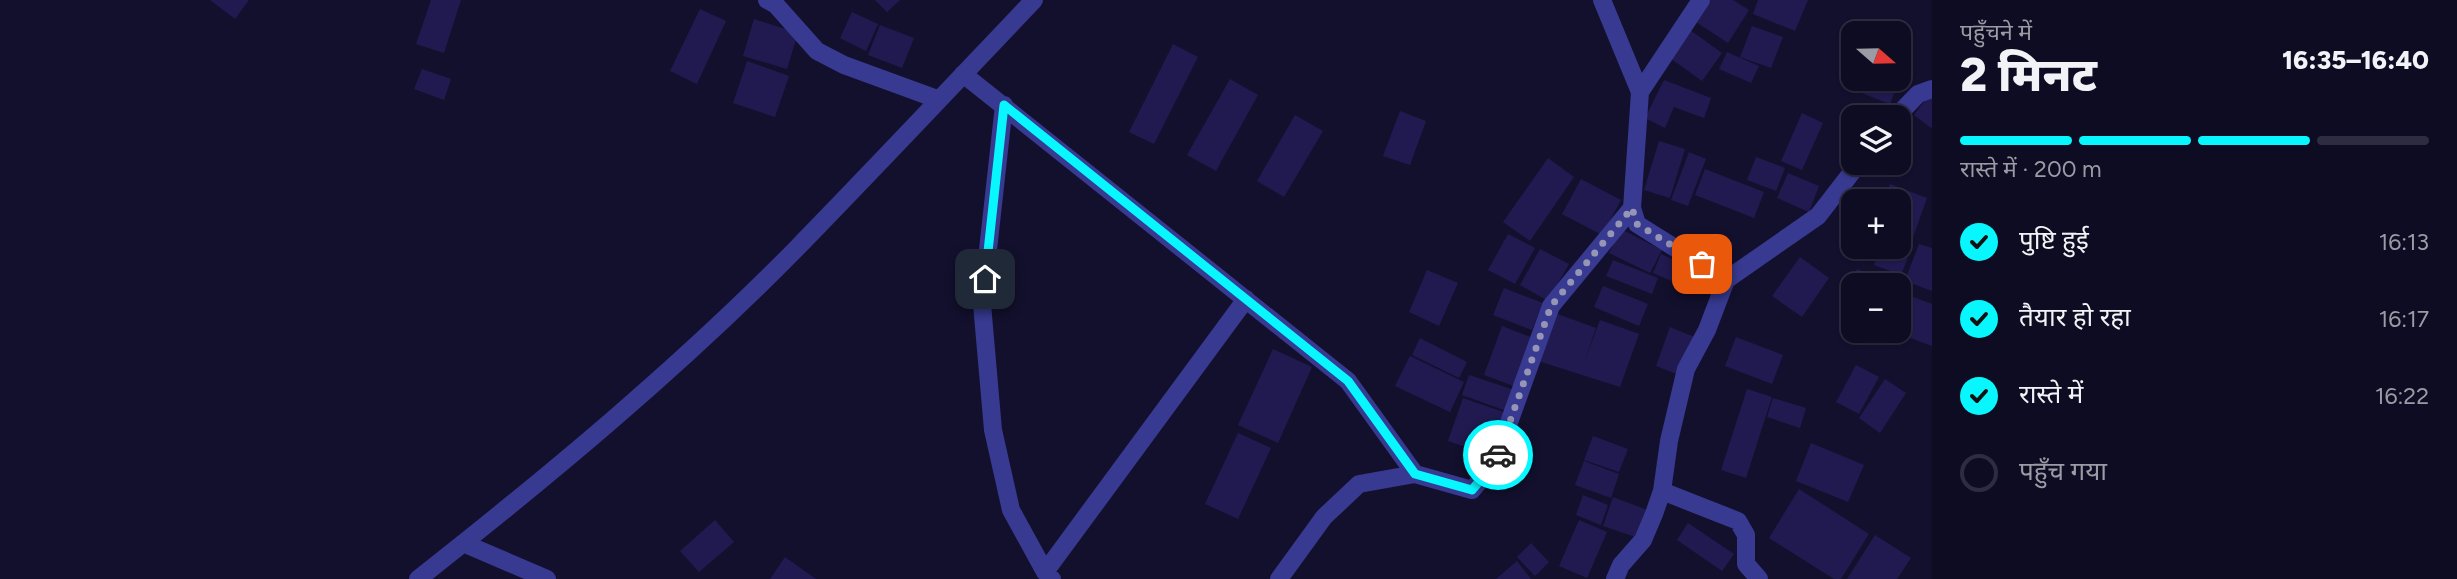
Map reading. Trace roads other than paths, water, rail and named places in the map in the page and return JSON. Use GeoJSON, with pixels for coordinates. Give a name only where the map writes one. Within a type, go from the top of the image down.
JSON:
{"type":"FeatureCollection","features":[{"type":"Feature","properties":{"kind":"street"},"geometry":{"type":"LineString","coordinates":[[767,0],[776,5],[824,55],[937,99]]}},
{"type":"Feature","properties":{"kind":"street"},"geometry":{"type":"LineString","coordinates":[[418,579],[537,485],[626,408],[775,269],[1034,0]]}},
{"type":"Feature","properties":{"kind":"street"},"geometry":{"type":"LineString","coordinates":[[1602,0],[1640,92],[1632,208],[1637,224],[1726,280]]}},
{"type":"Feature","properties":{"kind":"street"},"geometry":{"type":"LineString","coordinates":[[1640,92],[1701,0]]}},
{"type":"Feature","properties":{"kind":"street"},"geometry":{"type":"LineString","coordinates":[[963,74],[1348,381],[1415,474]]}},
{"type":"Feature","properties":{"kind":"street"},"geometry":{"type":"LineString","coordinates":[[1907,105],[1918,94],[1932,89]]}},
{"type":"Feature","properties":{"kind":"street"},"geometry":{"type":"LineString","coordinates":[[1004,105],[982,304],[989,393],[993,430],[1011,510],[1049,576],[1246,299]]}},
{"type":"Feature","properties":{"kind":"street"},"geometry":{"type":"LineString","coordinates":[[1615,579],[1621,565],[1643,540],[1662,491],[1669,441],[1686,369],[1707,330],[1726,280],[1818,216],[1850,175]]}},
{"type":"Feature","properties":{"kind":"street"},"geometry":{"type":"LineString","coordinates":[[1279,579],[1324,517],[1359,484],[1415,474],[1472,490],[1494,464],[1551,306],[1632,208]]}},
{"type":"Feature","properties":{"kind":"street"},"geometry":{"type":"LineString","coordinates":[[1662,491],[1738,522],[1746,535],[1745,564],[1759,579]]}},
{"type":"Feature","properties":{"kind":"street"},"geometry":{"type":"LineString","coordinates":[[463,543],[547,579]]}}]}
